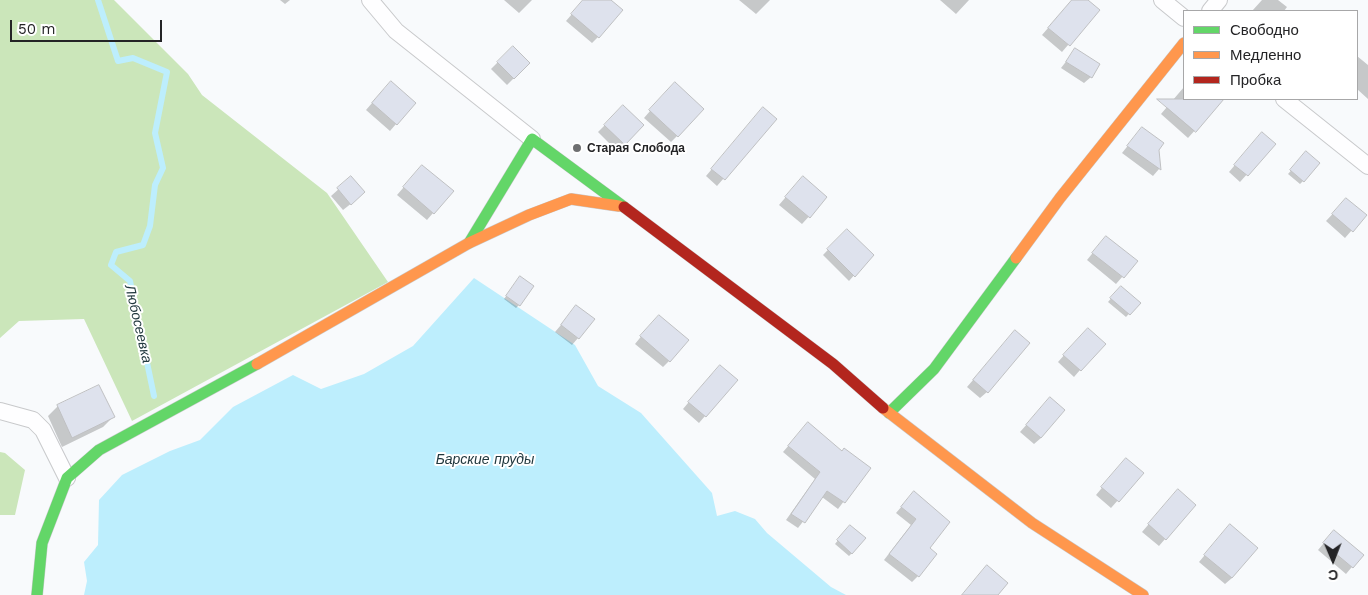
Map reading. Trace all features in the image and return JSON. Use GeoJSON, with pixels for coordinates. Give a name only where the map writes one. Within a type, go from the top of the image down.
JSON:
{"type":"FeatureCollection","features":[{"type":"Feature","properties":{"kind":"street"},"geometry":{"type":"LineString","coordinates":[[370,0],[396,31],[532,139],[834,364],[889,413],[1032,523],[1143,595]]}},
{"type":"Feature","properties":{"kind":"street"},"geometry":{"type":"LineString","coordinates":[[1162,0],[1183,17]]}},
{"type":"Feature","properties":{"kind":"street"},"geometry":{"type":"LineString","coordinates":[[1211,10],[1219,0]]}},
{"type":"Feature","properties":{"kind":"street"},"geometry":{"type":"LineString","coordinates":[[889,413],[934,370],[1060,198],[1183,44]]}},
{"type":"Feature","properties":{"kind":"street"},"geometry":{"type":"LineString","coordinates":[[1285,100],[1368,166]]}},
{"type":"Feature","properties":{"kind":"street"},"geometry":{"type":"LineString","coordinates":[[469,243],[492,202],[532,139]]}},
{"type":"Feature","properties":{"kind":"street"},"geometry":{"type":"LineString","coordinates":[[571,200],[576,171]]}},
{"type":"Feature","properties":{"kind":"street"},"geometry":{"type":"LineString","coordinates":[[37,595],[42,543],[67,478],[99,450],[228,380],[469,243],[529,214],[571,200],[620,206]]}},
{"type":"Feature","properties":{"kind":"street"},"geometry":{"type":"LineString","coordinates":[[0,411],[33,420],[43,430],[67,478]]}},
{"type":"Feature","properties":{"kind":"green space"},"geometry":{"type":"Polygon","coordinates":[[[0,0],[114,0],[188,74],[202,95],[327,193],[388,282],[132,421],[84,319],[19,321],[0,338],[0,0]]]}},
{"type":"Feature","properties":{"kind":"green space"},"geometry":{"type":"Polygon","coordinates":[[[0,452],[5,453],[25,470],[15,515],[0,515],[0,452]]]}},
{"type":"Feature","properties":{"kind":"water","name":"Барские пруды"},"geometry":{"type":"Polygon","coordinates":[[[474,278],[575,345],[598,386],[641,413],[712,493],[717,516],[735,511],[755,519],[767,533],[831,587],[846,595],[84,595],[87,581],[84,562],[98,545],[99,500],[122,475],[170,451],[200,440],[233,407],[293,375],[321,389],[364,374],[413,346],[474,278]]]}},
{"type":"Feature","properties":{"kind":"building"},"geometry":{"type":"Polygon","coordinates":[[[583,0],[611,0],[623,10],[599,38],[571,14],[583,0]]]}},
{"type":"Feature","properties":{"kind":"building"},"geometry":{"type":"Polygon","coordinates":[[[1072,0],[1088,0],[1100,10],[1070,46],[1048,28],[1072,0]]]}},
{"type":"Feature","properties":{"kind":"building"},"geometry":{"type":"Polygon","coordinates":[[[513,46],[530,63],[514,79],[497,62],[513,46]]]}},
{"type":"Feature","properties":{"kind":"building"},"geometry":{"type":"Polygon","coordinates":[[[1075,48],[1100,64],[1092,78],[1066,62],[1075,48]]]}},
{"type":"Feature","properties":{"kind":"building"},"geometry":{"type":"Polygon","coordinates":[[[391,81],[416,103],[397,125],[372,103],[391,81]]]}},
{"type":"Feature","properties":{"kind":"building"},"geometry":{"type":"Polygon","coordinates":[[[675,82],[704,109],[678,137],[649,110],[675,82]]]}},
{"type":"Feature","properties":{"kind":"building"},"geometry":{"type":"Polygon","coordinates":[[[1157,99],[1223,100],[1196,132],[1157,99]]]}},
{"type":"Feature","properties":{"kind":"building"},"geometry":{"type":"Polygon","coordinates":[[[623,105],[644,125],[625,145],[604,125],[623,105]]]}},
{"type":"Feature","properties":{"kind":"building"},"geometry":{"type":"Polygon","coordinates":[[[763,107],[777,119],[725,180],[711,169],[763,107]]]}},
{"type":"Feature","properties":{"kind":"building"},"geometry":{"type":"Polygon","coordinates":[[[1142,127],[1164,143],[1159,150],[1161,170],[1127,146],[1142,127]]]}},
{"type":"Feature","properties":{"kind":"building"},"geometry":{"type":"Polygon","coordinates":[[[1262,132],[1276,144],[1248,176],[1234,165],[1262,132]]]}},
{"type":"Feature","properties":{"kind":"building"},"geometry":{"type":"Polygon","coordinates":[[[1306,151],[1320,163],[1304,182],[1290,170],[1306,151]]]}},
{"type":"Feature","properties":{"kind":"building"},"geometry":{"type":"Polygon","coordinates":[[[422,165],[454,191],[434,214],[403,187],[422,165]]]}},
{"type":"Feature","properties":{"kind":"building"},"geometry":{"type":"Polygon","coordinates":[[[351,176],[365,192],[351,205],[337,188],[351,176]]]}},
{"type":"Feature","properties":{"kind":"building"},"geometry":{"type":"Polygon","coordinates":[[[803,176],[827,197],[810,218],[785,197],[803,176]]]}},
{"type":"Feature","properties":{"kind":"building"},"geometry":{"type":"Polygon","coordinates":[[[1346,198],[1367,215],[1353,232],[1332,214],[1346,198]]]}},
{"type":"Feature","properties":{"kind":"building"},"geometry":{"type":"Polygon","coordinates":[[[847,229],[874,255],[855,277],[827,249],[847,229]]]}},
{"type":"Feature","properties":{"kind":"building"},"geometry":{"type":"Polygon","coordinates":[[[1106,236],[1138,261],[1124,278],[1092,253],[1106,236]]]}},
{"type":"Feature","properties":{"kind":"building"},"geometry":{"type":"Polygon","coordinates":[[[520,276],[534,286],[520,306],[506,296],[520,276]]]}},
{"type":"Feature","properties":{"kind":"building"},"geometry":{"type":"Polygon","coordinates":[[[1121,286],[1141,303],[1130,315],[1110,298],[1121,286]]]}},
{"type":"Feature","properties":{"kind":"building"},"geometry":{"type":"Polygon","coordinates":[[[576,305],[595,319],[579,339],[561,325],[576,305]]]}},
{"type":"Feature","properties":{"kind":"building"},"geometry":{"type":"Polygon","coordinates":[[[659,315],[689,340],[670,362],[640,336],[659,315]]]}},
{"type":"Feature","properties":{"kind":"building"},"geometry":{"type":"Polygon","coordinates":[[[1088,328],[1106,344],[1081,371],[1063,355],[1088,328]]]}},
{"type":"Feature","properties":{"kind":"building"},"geometry":{"type":"Polygon","coordinates":[[[1015,330],[1030,343],[988,393],[973,380],[1015,330]]]}},
{"type":"Feature","properties":{"kind":"building"},"geometry":{"type":"Polygon","coordinates":[[[720,365],[738,380],[706,417],[688,402],[720,365]]]}},
{"type":"Feature","properties":{"kind":"building"},"geometry":{"type":"Polygon","coordinates":[[[99,385],[115,417],[72,438],[57,405],[99,385]]]}},
{"type":"Feature","properties":{"kind":"building"},"geometry":{"type":"Polygon","coordinates":[[[1050,397],[1065,410],[1041,438],[1026,425],[1050,397]]]}},
{"type":"Feature","properties":{"kind":"building"},"geometry":{"type":"Polygon","coordinates":[[[808,422],[842,451],[844,448],[871,468],[845,503],[827,491],[805,523],[791,514],[820,472],[788,446],[808,422]]]}},
{"type":"Feature","properties":{"kind":"building"},"geometry":{"type":"Polygon","coordinates":[[[1126,458],[1144,473],[1119,502],[1101,487],[1126,458]]]}},
{"type":"Feature","properties":{"kind":"building"},"geometry":{"type":"Polygon","coordinates":[[[1178,489],[1196,505],[1166,540],[1148,524],[1178,489]]]}},
{"type":"Feature","properties":{"kind":"building"},"geometry":{"type":"Polygon","coordinates":[[[914,491],[950,522],[930,548],[937,554],[919,577],[889,554],[916,519],[901,507],[914,491]]]}},
{"type":"Feature","properties":{"kind":"building"},"geometry":{"type":"Polygon","coordinates":[[[1230,524],[1258,548],[1232,578],[1204,555],[1230,524]]]}},
{"type":"Feature","properties":{"kind":"building"},"geometry":{"type":"Polygon","coordinates":[[[850,525],[866,538],[852,554],[837,540],[850,525]]]}},
{"type":"Feature","properties":{"kind":"building"},"geometry":{"type":"Polygon","coordinates":[[[1334,530],[1364,555],[1353,568],[1323,543],[1334,530]]]}},
{"type":"Feature","properties":{"kind":"building"},"geometry":{"type":"Polygon","coordinates":[[[987,565],[1008,583],[998,595],[962,595],[987,565]]]}},
{"type":"Feature","properties":{"kind":"waterway","name":"Любосеевка"},"geometry":{"type":"LineString","coordinates":[[98,0],[118,61],[133,58],[167,72],[155,133],[163,168],[155,185],[150,226],[143,245],[116,252],[111,265],[130,281],[154,396]]}},
{"type":"Feature","properties":{"kind":"traffic: fast"},"geometry":{"type":"LineString","coordinates":[[469,243],[532,139],[624,207]]}},
{"type":"Feature","properties":{"kind":"traffic: fast"},"geometry":{"type":"LineString","coordinates":[[889,413],[934,369],[1016,258]]}},
{"type":"Feature","properties":{"kind":"traffic: fast"},"geometry":{"type":"LineString","coordinates":[[37,595],[42,543],[67,478],[99,450],[257,364]]}},
{"type":"Feature","properties":{"kind":"traffic: slow"},"geometry":{"type":"LineString","coordinates":[[1016,258],[1060,198],[1183,44]]}},
{"type":"Feature","properties":{"kind":"traffic: slow"},"geometry":{"type":"LineString","coordinates":[[257,364],[469,243],[529,215],[571,199],[619,206]]}},
{"type":"Feature","properties":{"kind":"traffic: slow"},"geometry":{"type":"LineString","coordinates":[[883,408],[1032,523],[1143,595]]}},
{"type":"Feature","properties":{"kind":"traffic: jam"},"geometry":{"type":"LineString","coordinates":[[624,207],[833,364],[883,408]]}},
{"type":"Feature","properties":{"kind":"place","name":"Старая Слобода"},"geometry":{"type":"Point","coordinates":[577,148]}}]}
